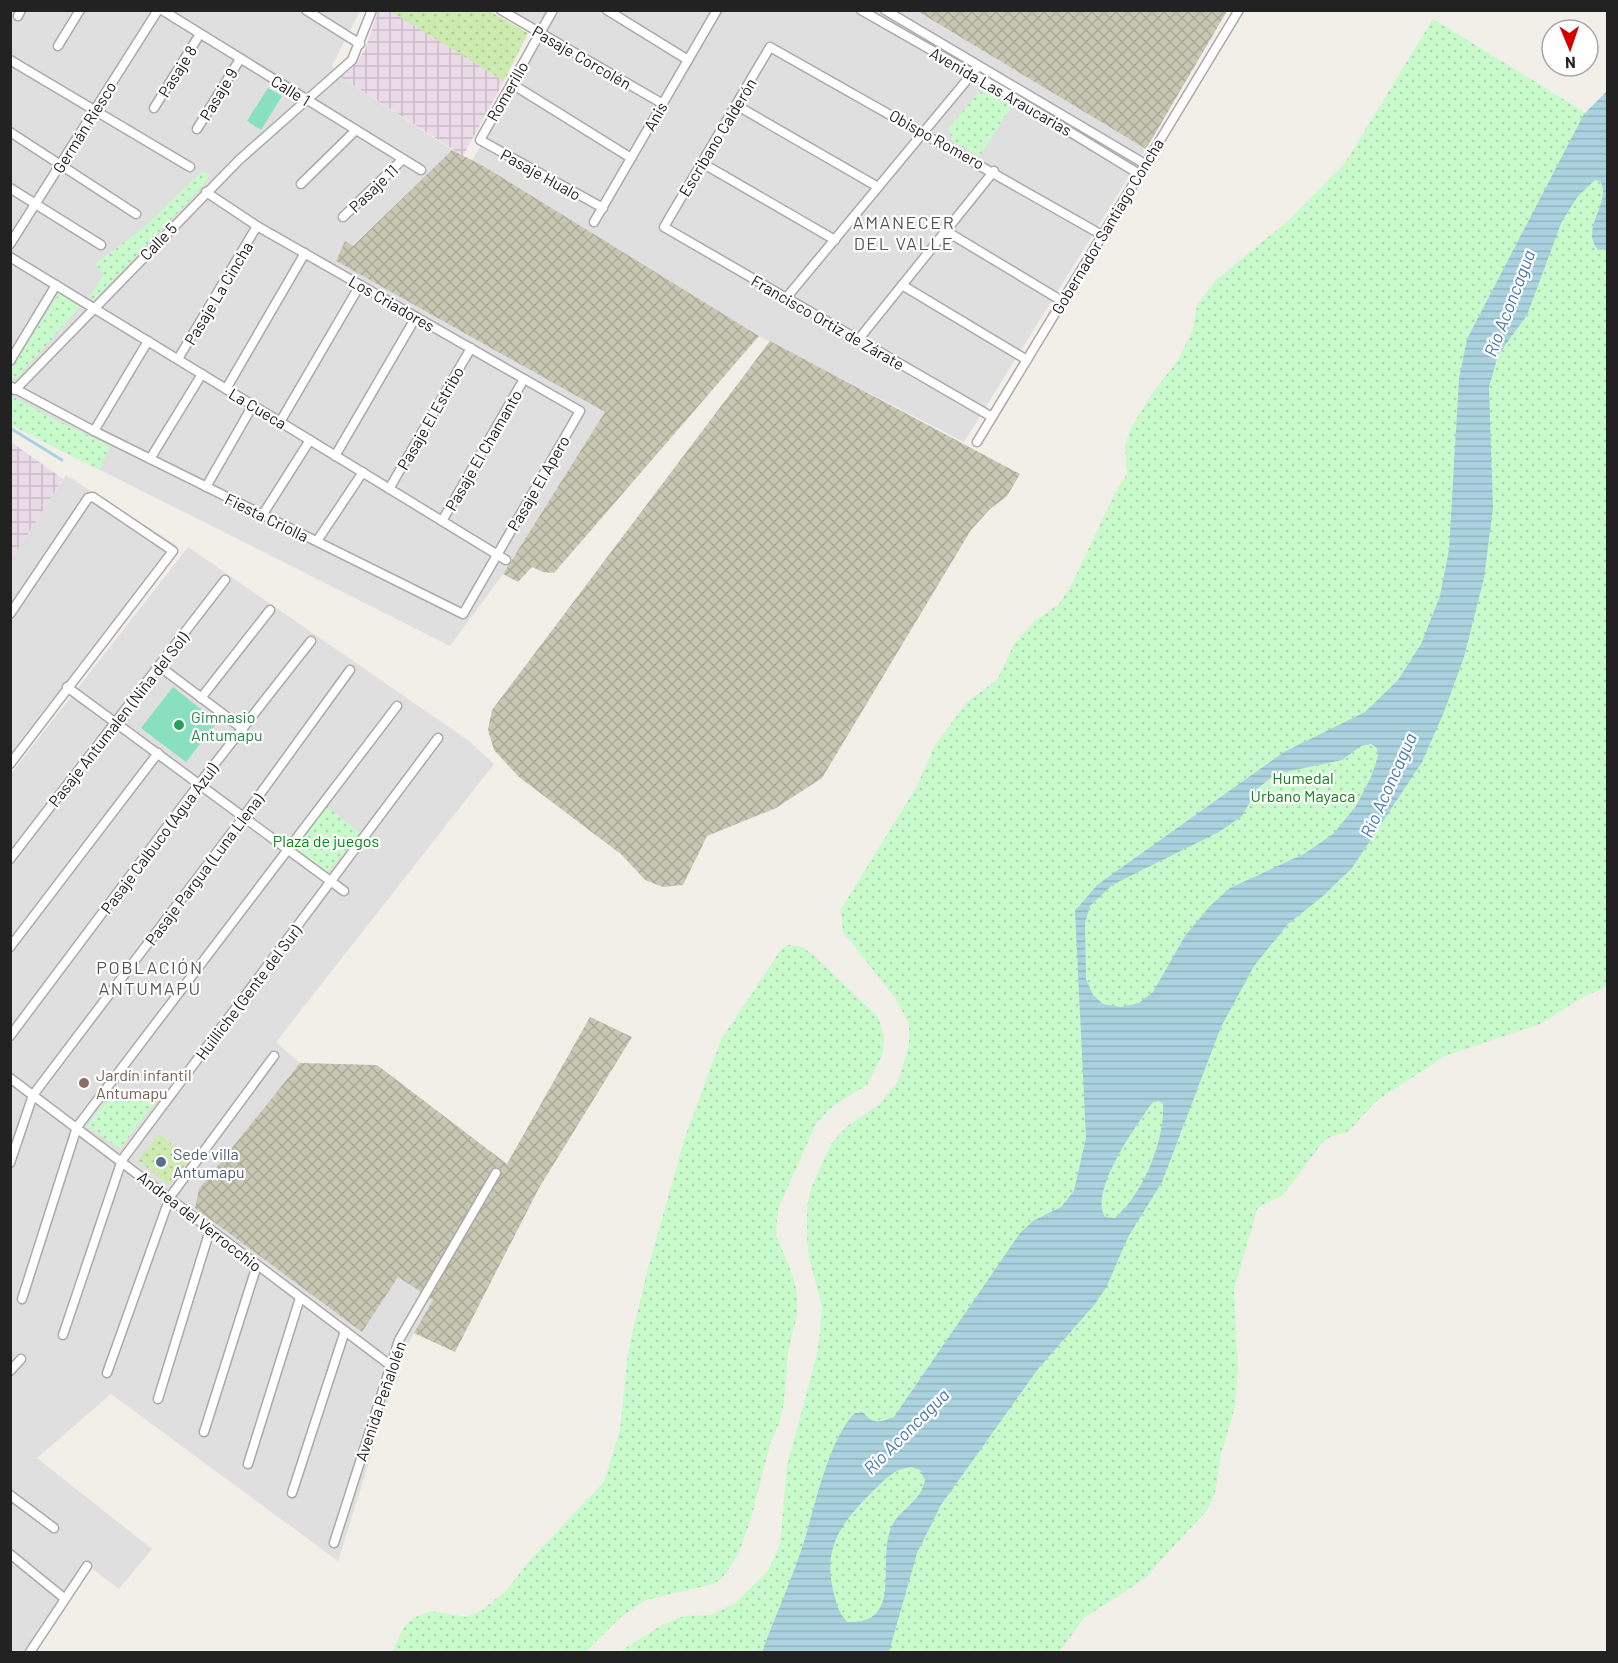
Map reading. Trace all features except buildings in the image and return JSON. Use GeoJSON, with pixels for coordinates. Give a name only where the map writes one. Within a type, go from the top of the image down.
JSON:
{"type":"FeatureCollection","features":[{"type":"Feature","properties":{"kind":"street"},"geometry":{"type":"LineString","coordinates":[[58,46],[80,10]]}},
{"type":"Feature","properties":{"kind":"street","name":"Calle 1"},"geometry":{"type":"LineString","coordinates":[[160,10],[420,170]]}},
{"type":"Feature","properties":{"kind":"street","name":"Germán Riesco"},"geometry":{"type":"LineString","coordinates":[[10,244],[160,10]]}},
{"type":"Feature","properties":{"kind":"street"},"geometry":{"type":"LineString","coordinates":[[306,10],[360,44]]}},
{"type":"Feature","properties":{"kind":"street","name":"Calle 5"},"geometry":{"type":"LineString","coordinates":[[13,388],[238,160],[308,101],[352,60],[372,10]]}},
{"type":"Feature","properties":{"kind":"street","name":"Pasaje Corcolén"},"geometry":{"type":"LineString","coordinates":[[501,10],[663,104]]}},
{"type":"Feature","properties":{"kind":"street","name":"Romerillo"},"geometry":{"type":"LineString","coordinates":[[480,140],[553,10]]}},
{"type":"Feature","properties":{"kind":"street"},"geometry":{"type":"LineString","coordinates":[[608,10],[688,60]]}},
{"type":"Feature","properties":{"kind":"street","name":"Anis"},"geometry":{"type":"LineString","coordinates":[[594,222],[717,10]]}},
{"type":"Feature","properties":{"kind":"street","name":"Avenida Las Araucarias"},"geometry":{"type":"LineString","coordinates":[[861,10],[1139,174]]}},
{"type":"Feature","properties":{"kind":"street","name":"Avenida Las Araucarias"},"geometry":{"type":"LineString","coordinates":[[885,10],[1145,164]]}},
{"type":"Feature","properties":{"kind":"street","name":"Gobernador Santiago Concha"},"geometry":{"type":"LineString","coordinates":[[977,442],[1239,10]]}},
{"type":"Feature","properties":{"kind":"street","name":"Pasaje 8"},"geometry":{"type":"LineString","coordinates":[[154,108],[200,34]]}},
{"type":"Feature","properties":{"kind":"street","name":"Escribano Calderón"},"geometry":{"type":"LineString","coordinates":[[664,227],[770,47]]}},
{"type":"Feature","properties":{"kind":"street","name":"Obispo Romero"},"geometry":{"type":"LineString","coordinates":[[770,47],[994,171],[1102,235]]}},
{"type":"Feature","properties":{"kind":"street","name":"Pasaje 9"},"geometry":{"type":"LineString","coordinates":[[197,129],[240,58]]}},
{"type":"Feature","properties":{"kind":"street"},"geometry":{"type":"LineString","coordinates":[[10,60],[190,167]]}},
{"type":"Feature","properties":{"kind":"street"},"geometry":{"type":"LineString","coordinates":[[787,297],[973,74],[978,65]]}},
{"type":"Feature","properties":{"kind":"street"},"geometry":{"type":"LineString","coordinates":[[512,84],[631,158]]}},
{"type":"Feature","properties":{"kind":"street"},"geometry":{"type":"LineString","coordinates":[[736,105],[878,188]]}},
{"type":"Feature","properties":{"kind":"street"},"geometry":{"type":"LineString","coordinates":[[302,184],[356,130]]}},
{"type":"Feature","properties":{"kind":"street"},"geometry":{"type":"LineString","coordinates":[[10,132],[136,214]]}},
{"type":"Feature","properties":{"kind":"street","name":"Pasaje Hualo"},"geometry":{"type":"LineString","coordinates":[[480,140],[603,208]]}},
{"type":"Feature","properties":{"kind":"street","name":"Pasaje 11"},"geometry":{"type":"LineString","coordinates":[[343,217],[403,159]]}},
{"type":"Feature","properties":{"kind":"street"},"geometry":{"type":"LineString","coordinates":[[702,163],[835,240]]}},
{"type":"Feature","properties":{"kind":"street"},"geometry":{"type":"LineString","coordinates":[[858,339],[994,171]]}},
{"type":"Feature","properties":{"kind":"street"},"geometry":{"type":"LineString","coordinates":[[10,188],[101,245]]}},
{"type":"Feature","properties":{"kind":"street","name":"Los Criadores"},"geometry":{"type":"LineString","coordinates":[[206,192],[257,226],[580,411]]}},
{"type":"Feature","properties":{"kind":"street","name":"Pasaje La Cincha"},"geometry":{"type":"LineString","coordinates":[[178,359],[257,226]]}},
{"type":"Feature","properties":{"kind":"street","name":"Francisco Ortiz de Zárate"},"geometry":{"type":"LineString","coordinates":[[664,227],[992,417]]}},
{"type":"Feature","properties":{"kind":"street"},"geometry":{"type":"LineString","coordinates":[[946,231],[1062,302]]}},
{"type":"Feature","properties":{"kind":"street"},"geometry":{"type":"LineString","coordinates":[[226,389],[305,253]]}},
{"type":"Feature","properties":{"kind":"street","name":"La Cueca"},"geometry":{"type":"LineString","coordinates":[[10,257],[506,560]]}},
{"type":"Feature","properties":{"kind":"street"},"geometry":{"type":"LineString","coordinates":[[10,361],[56,285]]}},
{"type":"Feature","properties":{"kind":"street"},"geometry":{"type":"LineString","coordinates":[[280,422],[360,285]]}},
{"type":"Feature","properties":{"kind":"street"},"geometry":{"type":"LineString","coordinates":[[902,285],[1027,360]]}},
{"type":"Feature","properties":{"kind":"street"},"geometry":{"type":"LineString","coordinates":[[335,456],[416,317]]}},
{"type":"Feature","properties":{"kind":"street"},"geometry":{"type":"LineString","coordinates":[[94,431],[148,341]]}},
{"type":"Feature","properties":{"kind":"street","name":"Pasaje El Estribo"},"geometry":{"type":"LineString","coordinates":[[389,489],[471,348]]}},
{"type":"Feature","properties":{"kind":"street"},"geometry":{"type":"LineString","coordinates":[[150,459],[202,374]]}},
{"type":"Feature","properties":{"kind":"street","name":"Pasaje El Chamanto"},"geometry":{"type":"LineString","coordinates":[[442,521],[524,379]]}},
{"type":"Feature","properties":{"kind":"street","name":"Fiesta Criolla"},"geometry":{"type":"LineString","coordinates":[[13,388],[94,431],[463,614],[481,586],[496,554]]}},
{"type":"Feature","properties":{"kind":"street"},"geometry":{"type":"LineString","coordinates":[[206,487],[253,405]]}},
{"type":"Feature","properties":{"kind":"street","name":"Pasaje El Apero"},"geometry":{"type":"LineString","coordinates":[[496,554],[580,411]]}},
{"type":"Feature","properties":{"kind":"street"},"geometry":{"type":"LineString","coordinates":[[263,514],[310,440]]}},
{"type":"Feature","properties":{"kind":"street"},"geometry":{"type":"LineString","coordinates":[[317,542],[363,472]]}},
{"type":"Feature","properties":{"kind":"street"},"geometry":{"type":"LineString","coordinates":[[10,614],[88,498],[93,497],[173,550],[10,764]]}},
{"type":"Feature","properties":{"kind":"street","name":"Pasaje Antumalen (Niña del Sol)"},"geometry":{"type":"LineString","coordinates":[[10,859],[225,580]]}},
{"type":"Feature","properties":{"kind":"street"},"geometry":{"type":"LineString","coordinates":[[201,698],[270,610]]}},
{"type":"Feature","properties":{"kind":"street","name":"Pasaje Calbuco (Agua Azul)"},"geometry":{"type":"LineString","coordinates":[[10,1036],[310,641]]}},
{"type":"Feature","properties":{"kind":"street"},"geometry":{"type":"LineString","coordinates":[[159,666],[243,729]]}},
{"type":"Feature","properties":{"kind":"street","name":"Pasaje Pargua (Luna Llena)"},"geometry":{"type":"LineString","coordinates":[[10,1162],[33,1095],[242,819],[350,670]]}},
{"type":"Feature","properties":{"kind":"street"},"geometry":{"type":"LineString","coordinates":[[67,687],[200,784],[242,819],[344,891]]}},
{"type":"Feature","properties":{"kind":"street"},"geometry":{"type":"LineString","coordinates":[[22,1299],[76,1127],[397,706]]}},
{"type":"Feature","properties":{"kind":"street","name":"Huilliche (Gente del Sur)"},"geometry":{"type":"LineString","coordinates":[[63,1335],[122,1160],[438,738]]}},
{"type":"Feature","properties":{"kind":"street"},"geometry":{"type":"LineString","coordinates":[[10,948],[158,753]]}},
{"type":"Feature","properties":{"kind":"street"},"geometry":{"type":"LineString","coordinates":[[106,1373],[170,1197],[274,1056]]}},
{"type":"Feature","properties":{"kind":"street","name":"Andrea del Verrocchio"},"geometry":{"type":"LineString","coordinates":[[10,1078],[122,1160],[257,1266],[390,1365]]}},
{"type":"Feature","properties":{"kind":"street","name":"Avenida Peñalolén"},"geometry":{"type":"LineString","coordinates":[[334,1543],[399,1340],[496,1173]]}},
{"type":"Feature","properties":{"kind":"street"},"geometry":{"type":"LineString","coordinates":[[158,1399],[210,1230]]}},
{"type":"Feature","properties":{"kind":"street"},"geometry":{"type":"LineString","coordinates":[[204,1432],[257,1266]]}},
{"type":"Feature","properties":{"kind":"street"},"geometry":{"type":"LineString","coordinates":[[248,1464],[300,1298]]}},
{"type":"Feature","properties":{"kind":"street"},"geometry":{"type":"LineString","coordinates":[[292,1493],[345,1331]]}},
{"type":"Feature","properties":{"kind":"street"},"geometry":{"type":"LineString","coordinates":[[10,1371],[21,1359]]}},
{"type":"Feature","properties":{"kind":"street"},"geometry":{"type":"LineString","coordinates":[[10,1495],[54,1528]]}},
{"type":"Feature","properties":{"kind":"street"},"geometry":{"type":"LineString","coordinates":[[10,1554],[64,1598]]}},
{"type":"Feature","properties":{"kind":"street"},"geometry":{"type":"LineString","coordinates":[[30,1653],[87,1566]]}},
{"type":"Feature","properties":{"kind":"shaded area"},"geometry":{"type":"Polygon","coordinates":[[[390,10],[504,81],[463,156],[341,77],[351,69],[365,50],[378,11],[390,10]]]}},
{"type":"Feature","properties":{"kind":"shaded area"},"geometry":{"type":"Polygon","coordinates":[[[507,10],[917,11],[1146,149],[964,442],[759,336],[472,161],[544,32],[507,10]]]}},
{"type":"Feature","properties":{"kind":"shaded area"},"geometry":{"type":"Polygon","coordinates":[[[10,11],[360,11],[332,66],[341,77],[452,150],[352,246],[346,242],[336,261],[605,412],[503,574],[450,646],[11,425],[10,11]]]}},
{"type":"Feature","properties":{"kind":"shaded area"},"geometry":{"type":"Polygon","coordinates":[[[917,11],[1227,11],[1146,149],[917,11]]]}},
{"type":"Feature","properties":{"kind":"shaded area"},"geometry":{"type":"Polygon","coordinates":[[[452,150],[485,167],[759,336],[554,573],[543,572],[532,567],[518,582],[503,574],[605,412],[336,261],[345,241],[353,246],[452,150]]]}},
{"type":"Feature","properties":{"kind":"shaded area"},"geometry":{"type":"Polygon","coordinates":[[[770,341],[1020,474],[1007,496],[990,509],[971,530],[822,778],[776,808],[707,836],[683,885],[663,887],[645,880],[622,855],[519,777],[494,750],[488,730],[492,710],[770,341]]]}},
{"type":"Feature","properties":{"kind":"shaded area"},"geometry":{"type":"Polygon","coordinates":[[[11,442],[63,479],[11,560],[11,442]]]}},
{"type":"Feature","properties":{"kind":"shaded area"},"geometry":{"type":"Polygon","coordinates":[[[66,475],[176,545],[11,757],[11,560],[66,475]]]}},
{"type":"Feature","properties":{"kind":"shaded area"},"geometry":{"type":"Polygon","coordinates":[[[188,547],[469,741],[494,764],[276,1042],[300,1063],[200,1189],[362,1331],[398,1277],[433,1300],[403,1353],[338,1561],[111,1394],[37,1458],[152,1549],[119,1589],[85,1563],[27,1652],[10,1652],[10,775],[188,547]]]}},
{"type":"Feature","properties":{"kind":"shaded area"},"geometry":{"type":"Polygon","coordinates":[[[590,1017],[632,1037],[539,1188],[455,1352],[414,1333],[433,1300],[398,1277],[362,1332],[195,1208],[199,1189],[300,1063],[377,1065],[507,1164],[590,1017]]]}},
{"type":"Feature","properties":{"kind":"green space"},"geometry":{"type":"Polygon","coordinates":[[[390,11],[489,11],[528,33],[504,81],[390,11]]]}},
{"type":"Feature","properties":{"kind":"green space","name":"Humedal Urbano Mayaca"},"geometry":{"type":"Polygon","coordinates":[[[1433,19],[1607,126],[1607,986],[1583,997],[1540,1024],[1445,1056],[1375,1102],[1349,1131],[1330,1137],[1322,1143],[1284,1194],[1257,1209],[1234,1290],[1238,1369],[1235,1407],[1221,1454],[1215,1493],[1207,1510],[1144,1579],[1084,1618],[1059,1652],[619,1652],[662,1625],[684,1616],[710,1615],[734,1604],[768,1571],[780,1545],[787,1466],[817,1354],[820,1331],[822,1306],[809,1257],[807,1238],[807,1206],[812,1186],[831,1144],[847,1126],[879,1105],[898,1081],[909,1046],[909,1023],[895,998],[843,932],[841,909],[917,786],[935,745],[967,702],[997,680],[1014,644],[1035,621],[1059,604],[1072,584],[1115,493],[1127,474],[1125,445],[1132,426],[1154,391],[1178,360],[1193,329],[1197,305],[1216,280],[1288,221],[1345,163],[1433,19]]]}},
{"type":"Feature","properties":{"kind":"green space"},"geometry":{"type":"Polygon","coordinates":[[[268,88],[282,96],[261,130],[247,121],[268,88]]]}},
{"type":"Feature","properties":{"kind":"green space"},"geometry":{"type":"Polygon","coordinates":[[[985,92],[1011,107],[980,156],[952,141],[949,128],[978,93],[985,92]]]}},
{"type":"Feature","properties":{"kind":"green space"},"geometry":{"type":"Polygon","coordinates":[[[202,172],[210,174],[202,187],[94,300],[90,296],[103,275],[95,264],[143,228],[202,172]]]}},
{"type":"Feature","properties":{"kind":"green space"},"geometry":{"type":"Polygon","coordinates":[[[59,294],[80,307],[16,379],[11,377],[11,369],[59,294]]]}},
{"type":"Feature","properties":{"kind":"green space"},"geometry":{"type":"Polygon","coordinates":[[[10,394],[42,413],[110,446],[99,470],[11,425],[10,394]]]}},
{"type":"Feature","properties":{"kind":"green space","name":"Gimnasio Antumapu"},"geometry":{"type":"Polygon","coordinates":[[[173,687],[217,722],[186,762],[141,728],[173,687]]]}},
{"type":"Feature","properties":{"kind":"green space","name":"Plaza de juegos"},"geometry":{"type":"Polygon","coordinates":[[[325,805],[360,833],[328,872],[292,847],[325,805]]]}},
{"type":"Feature","properties":{"kind":"green space"},"geometry":{"type":"Polygon","coordinates":[[[789,945],[802,947],[816,957],[878,1017],[884,1036],[883,1053],[867,1085],[834,1105],[817,1122],[778,1209],[776,1235],[797,1292],[797,1315],[788,1353],[784,1403],[779,1424],[771,1441],[750,1522],[738,1555],[723,1577],[714,1584],[646,1600],[621,1617],[585,1652],[392,1652],[404,1627],[413,1618],[431,1611],[466,1617],[482,1610],[506,1591],[529,1561],[604,1482],[620,1430],[628,1353],[648,1268],[686,1134],[721,1040],[782,948],[789,945]]]}},
{"type":"Feature","properties":{"kind":"green space"},"geometry":{"type":"Polygon","coordinates":[[[117,1086],[136,1099],[141,1094],[154,1103],[120,1149],[87,1126],[117,1086]]]}},
{"type":"Feature","properties":{"kind":"green space"},"geometry":{"type":"Polygon","coordinates":[[[159,1134],[190,1159],[169,1185],[138,1160],[159,1134]]]}},
{"type":"Feature","properties":{"kind":"water","name":"Río Aconcagua"},"geometry":{"type":"Polygon","coordinates":[[[1607,91],[1607,249],[1598,250],[1593,242],[1592,233],[1603,189],[1600,181],[1595,180],[1578,196],[1562,221],[1527,315],[1498,355],[1489,387],[1493,508],[1484,578],[1464,657],[1444,712],[1422,762],[1352,868],[1323,896],[1288,924],[1254,966],[1221,1027],[1162,1182],[1128,1237],[1107,1286],[1095,1304],[1038,1369],[941,1505],[917,1553],[889,1652],[762,1652],[803,1545],[823,1475],[837,1440],[846,1425],[855,1413],[864,1413],[874,1421],[894,1417],[1020,1233],[1033,1221],[1061,1207],[1074,1191],[1086,1138],[1075,911],[1097,885],[1284,752],[1365,712],[1398,680],[1421,644],[1440,596],[1449,550],[1459,379],[1467,339],[1584,114],[1607,91]],[[1371,744],[1361,746],[1342,760],[1276,774],[1258,788],[1242,816],[1219,832],[1112,885],[1090,906],[1085,923],[1086,979],[1093,995],[1103,1004],[1121,1007],[1139,1003],[1153,992],[1185,936],[1210,906],[1230,888],[1304,854],[1333,834],[1356,806],[1371,777],[1378,756],[1377,748],[1371,744]],[[1159,1101],[1153,1102],[1123,1146],[1108,1178],[1102,1206],[1105,1217],[1115,1218],[1125,1208],[1135,1195],[1150,1166],[1163,1119],[1163,1104],[1159,1101]],[[912,1467],[889,1476],[871,1493],[851,1514],[837,1536],[831,1561],[831,1575],[836,1603],[847,1622],[865,1620],[877,1613],[883,1602],[888,1538],[893,1524],[915,1500],[925,1480],[920,1470],[912,1467]]]}},
{"type":"Feature","properties":{"kind":"waterway"},"geometry":{"type":"LineString","coordinates":[[10,428],[62,460]]}},
{"type":"Feature","properties":{"kind":"place","name":"Gimnasio Antumapu"},"geometry":{"type":"Point","coordinates":[179,725]}},
{"type":"Feature","properties":{"kind":"place","name":"Jardín infantil Antumapu"},"geometry":{"type":"Point","coordinates":[84,1083]}},
{"type":"Feature","properties":{"kind":"place","name":"Sede villa Antumapu"},"geometry":{"type":"Point","coordinates":[161,1162]}},
{"type":"Feature","properties":{"kind":"district","name":"AMANECER DEL VALLE"},"geometry":{"type":"Point","coordinates":[904,232]}},
{"type":"Feature","properties":{"kind":"district","name":"POBLACIÓN ANTUMAPU"},"geometry":{"type":"Point","coordinates":[150,977]}}]}
